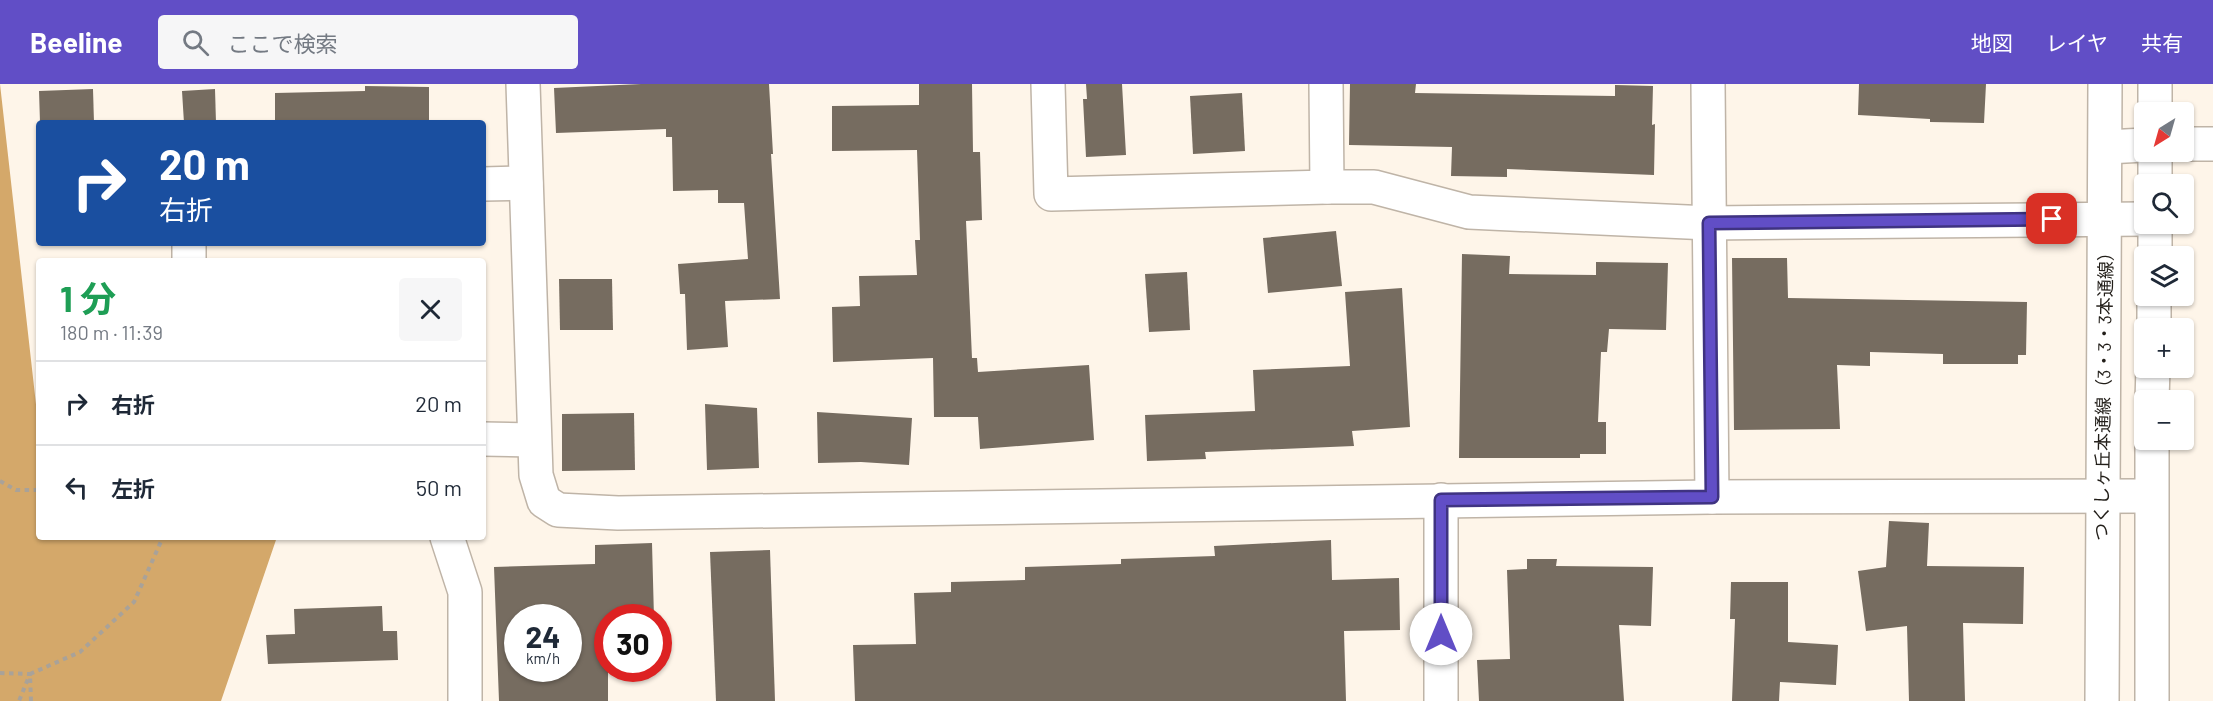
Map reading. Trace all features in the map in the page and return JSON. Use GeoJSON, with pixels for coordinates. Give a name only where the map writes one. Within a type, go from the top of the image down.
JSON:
{"type":"FeatureCollection","features":[{"type":"Feature","properties":{"kind":"street"},"geometry":{"type":"LineString","coordinates":[[523,84],[536,475],[544,501],[558,510],[618,513],[1441,500],[2151,496]]}},
{"type":"Feature","properties":{"kind":"street"},"geometry":{"type":"LineString","coordinates":[[1048,84],[1051,194],[1374,188],[1469,212],[1709,223],[2134,219]]}},
{"type":"Feature","properties":{"kind":"street"},"geometry":{"type":"LineString","coordinates":[[1326,84],[1327,188]]}},
{"type":"Feature","properties":{"kind":"street"},"geometry":{"type":"LineString","coordinates":[[1708,84],[1712,497]]}},
{"type":"Feature","properties":{"kind":"street","name":"つくしヶ丘本通線（3・3・3本通線）"},"geometry":{"type":"LineString","coordinates":[[2102,701],[2105,84]]}},
{"type":"Feature","properties":{"kind":"street"},"geometry":{"type":"LineString","coordinates":[[2155,84],[2155,102]]}},
{"type":"Feature","properties":{"kind":"street"},"geometry":{"type":"LineString","coordinates":[[2194,144],[2213,144]]}},
{"type":"Feature","properties":{"kind":"street"},"geometry":{"type":"LineString","coordinates":[[2106,147],[2134,146]]}},
{"type":"Feature","properties":{"kind":"street"},"geometry":{"type":"LineString","coordinates":[[486,183],[526,183]]}},
{"type":"Feature","properties":{"kind":"street"},"geometry":{"type":"LineString","coordinates":[[486,439],[534,440]]}},
{"type":"Feature","properties":{"kind":"street"},"geometry":{"type":"LineString","coordinates":[[2152,450],[2152,701]]}},
{"type":"Feature","properties":{"kind":"street"},"geometry":{"type":"LineString","coordinates":[[1441,500],[1441,701]]}},
{"type":"Feature","properties":{"kind":"street"},"geometry":{"type":"LineString","coordinates":[[448,540],[465,591],[465,701]]}},
{"type":"Feature","properties":{"kind":"path"},"geometry":{"type":"LineString","coordinates":[[0,482],[16,489],[36,490]]}},
{"type":"Feature","properties":{"kind":"path"},"geometry":{"type":"LineString","coordinates":[[0,673],[30,674],[81,652],[134,602],[162,540]]}},
{"type":"Feature","properties":{"kind":"path"},"geometry":{"type":"LineString","coordinates":[[19,701],[30,674]]}},
{"type":"Feature","properties":{"kind":"path"},"geometry":{"type":"LineString","coordinates":[[30,674],[31,701]]}},
{"type":"Feature","properties":{"kind":"shaded area"},"geometry":{"type":"Polygon","coordinates":[[[0,84],[36,404],[36,540],[276,540],[221,701],[0,701],[0,84]]]}},
{"type":"Feature","properties":{"kind":"building"},"geometry":{"type":"Polygon","coordinates":[[[641,84],[769,84],[780,299],[725,301],[728,347],[687,350],[685,294],[680,294],[678,264],[748,259],[744,203],[718,203],[718,190],[673,191],[672,137],[666,137],[666,129],[556,133],[554,88],[641,84]]]}},
{"type":"Feature","properties":{"kind":"building"},"geometry":{"type":"Polygon","coordinates":[[[919,84],[972,84],[973,152],[980,152],[982,220],[966,221],[972,358],[977,358],[978,372],[1089,365],[1094,440],[980,449],[978,417],[934,417],[933,358],[833,362],[832,307],[860,306],[859,276],[917,275],[915,240],[920,240],[917,150],[832,151],[832,106],[919,105],[919,84]]]}},
{"type":"Feature","properties":{"kind":"building"},"geometry":{"type":"Polygon","coordinates":[[[1086,84],[1122,84],[1126,155],[1086,157],[1083,99],[1087,99],[1086,84]]]}},
{"type":"Feature","properties":{"kind":"building"},"geometry":{"type":"Polygon","coordinates":[[[1350,84],[1416,84],[1415,93],[1615,96],[1615,85],[1653,86],[1654,175],[1507,169],[1507,177],[1451,176],[1452,147],[1349,145],[1350,84]]]}},
{"type":"Feature","properties":{"kind":"building"},"geometry":{"type":"Polygon","coordinates":[[[1859,84],[1986,84],[1984,123],[1930,122],[1930,119],[1858,115],[1859,84]]]}},
{"type":"Feature","properties":{"kind":"building"},"geometry":{"type":"Polygon","coordinates":[[[365,86],[429,87],[429,120],[275,120],[275,93],[365,91],[365,86]]]}},
{"type":"Feature","properties":{"kind":"building"},"geometry":{"type":"Polygon","coordinates":[[[93,89],[94,120],[40,120],[39,91],[93,89]]]}},
{"type":"Feature","properties":{"kind":"building"},"geometry":{"type":"Polygon","coordinates":[[[215,89],[216,120],[184,120],[182,91],[215,89]]]}},
{"type":"Feature","properties":{"kind":"building"},"geometry":{"type":"Polygon","coordinates":[[[1242,93],[1245,151],[1193,154],[1190,96],[1242,93]]]}},
{"type":"Feature","properties":{"kind":"building"},"geometry":{"type":"Polygon","coordinates":[[[1336,231],[1342,286],[1268,293],[1263,238],[1336,231]]]}},
{"type":"Feature","properties":{"kind":"building"},"geometry":{"type":"Polygon","coordinates":[[[1462,254],[1510,256],[1509,274],[1596,275],[1596,262],[1668,263],[1666,330],[1609,329],[1607,352],[1601,352],[1598,422],[1606,422],[1606,454],[1580,454],[1580,458],[1459,458],[1462,254]]]}},
{"type":"Feature","properties":{"kind":"building"},"geometry":{"type":"Polygon","coordinates":[[[1732,258],[1787,258],[1788,298],[2027,302],[2026,355],[2018,355],[2018,364],[1943,364],[1943,354],[1870,352],[1870,366],[1837,365],[1840,429],[1734,430],[1732,258]]]}},
{"type":"Feature","properties":{"kind":"building"},"geometry":{"type":"Polygon","coordinates":[[[1187,272],[1190,330],[1149,332],[1145,274],[1187,272]]]}},
{"type":"Feature","properties":{"kind":"building"},"geometry":{"type":"Polygon","coordinates":[[[559,279],[612,279],[613,330],[560,330],[559,279]]]}},
{"type":"Feature","properties":{"kind":"building"},"geometry":{"type":"Polygon","coordinates":[[[1402,288],[1410,427],[1352,431],[1354,446],[1205,452],[1206,459],[1147,461],[1145,415],[1255,411],[1253,370],[1350,366],[1345,292],[1402,288]]]}},
{"type":"Feature","properties":{"kind":"building"},"geometry":{"type":"Polygon","coordinates":[[[705,404],[757,408],[759,468],[707,470],[705,404]]]}},
{"type":"Feature","properties":{"kind":"building"},"geometry":{"type":"Polygon","coordinates":[[[817,412],[912,418],[909,465],[861,462],[818,463],[817,412]]]}},
{"type":"Feature","properties":{"kind":"building"},"geometry":{"type":"Polygon","coordinates":[[[634,413],[635,470],[562,471],[562,414],[634,413]]]}},
{"type":"Feature","properties":{"kind":"building"},"geometry":{"type":"Polygon","coordinates":[[[1889,521],[1929,523],[1927,566],[2024,567],[2023,624],[1963,623],[1965,701],[1909,701],[1907,626],[1866,631],[1858,571],[1886,567],[1889,521]]]}},
{"type":"Feature","properties":{"kind":"building"},"geometry":{"type":"Polygon","coordinates":[[[1331,540],[1332,580],[1399,578],[1400,630],[1344,631],[1346,701],[855,701],[853,645],[916,644],[914,593],[951,592],[951,582],[1025,580],[1025,567],[1121,564],[1121,559],[1215,556],[1214,546],[1331,540]]]}},
{"type":"Feature","properties":{"kind":"building"},"geometry":{"type":"Polygon","coordinates":[[[652,543],[654,604],[594,604],[594,682],[608,682],[608,701],[499,701],[494,567],[595,564],[595,545],[652,543]]]}},
{"type":"Feature","properties":{"kind":"building"},"geometry":{"type":"Polygon","coordinates":[[[770,550],[775,701],[716,701],[710,552],[770,550]]]}},
{"type":"Feature","properties":{"kind":"building"},"geometry":{"type":"Polygon","coordinates":[[[1527,559],[1557,559],[1556,566],[1653,567],[1651,626],[1619,625],[1624,701],[1479,701],[1477,660],[1510,659],[1507,570],[1527,569],[1527,559]]]}},
{"type":"Feature","properties":{"kind":"building"},"geometry":{"type":"Polygon","coordinates":[[[1731,582],[1788,582],[1788,642],[1838,645],[1836,685],[1780,682],[1779,701],[1732,701],[1735,619],[1730,619],[1731,582]]]}},
{"type":"Feature","properties":{"kind":"building"},"geometry":{"type":"Polygon","coordinates":[[[382,606],[383,631],[397,631],[398,660],[268,664],[266,635],[295,634],[294,609],[382,606]]]}},
{"type":"Feature","properties":{"kind":"route"},"geometry":{"type":"LineString","coordinates":[[1441,634],[1441,500],[1712,497],[1709,223],[2052,219]]}}]}
